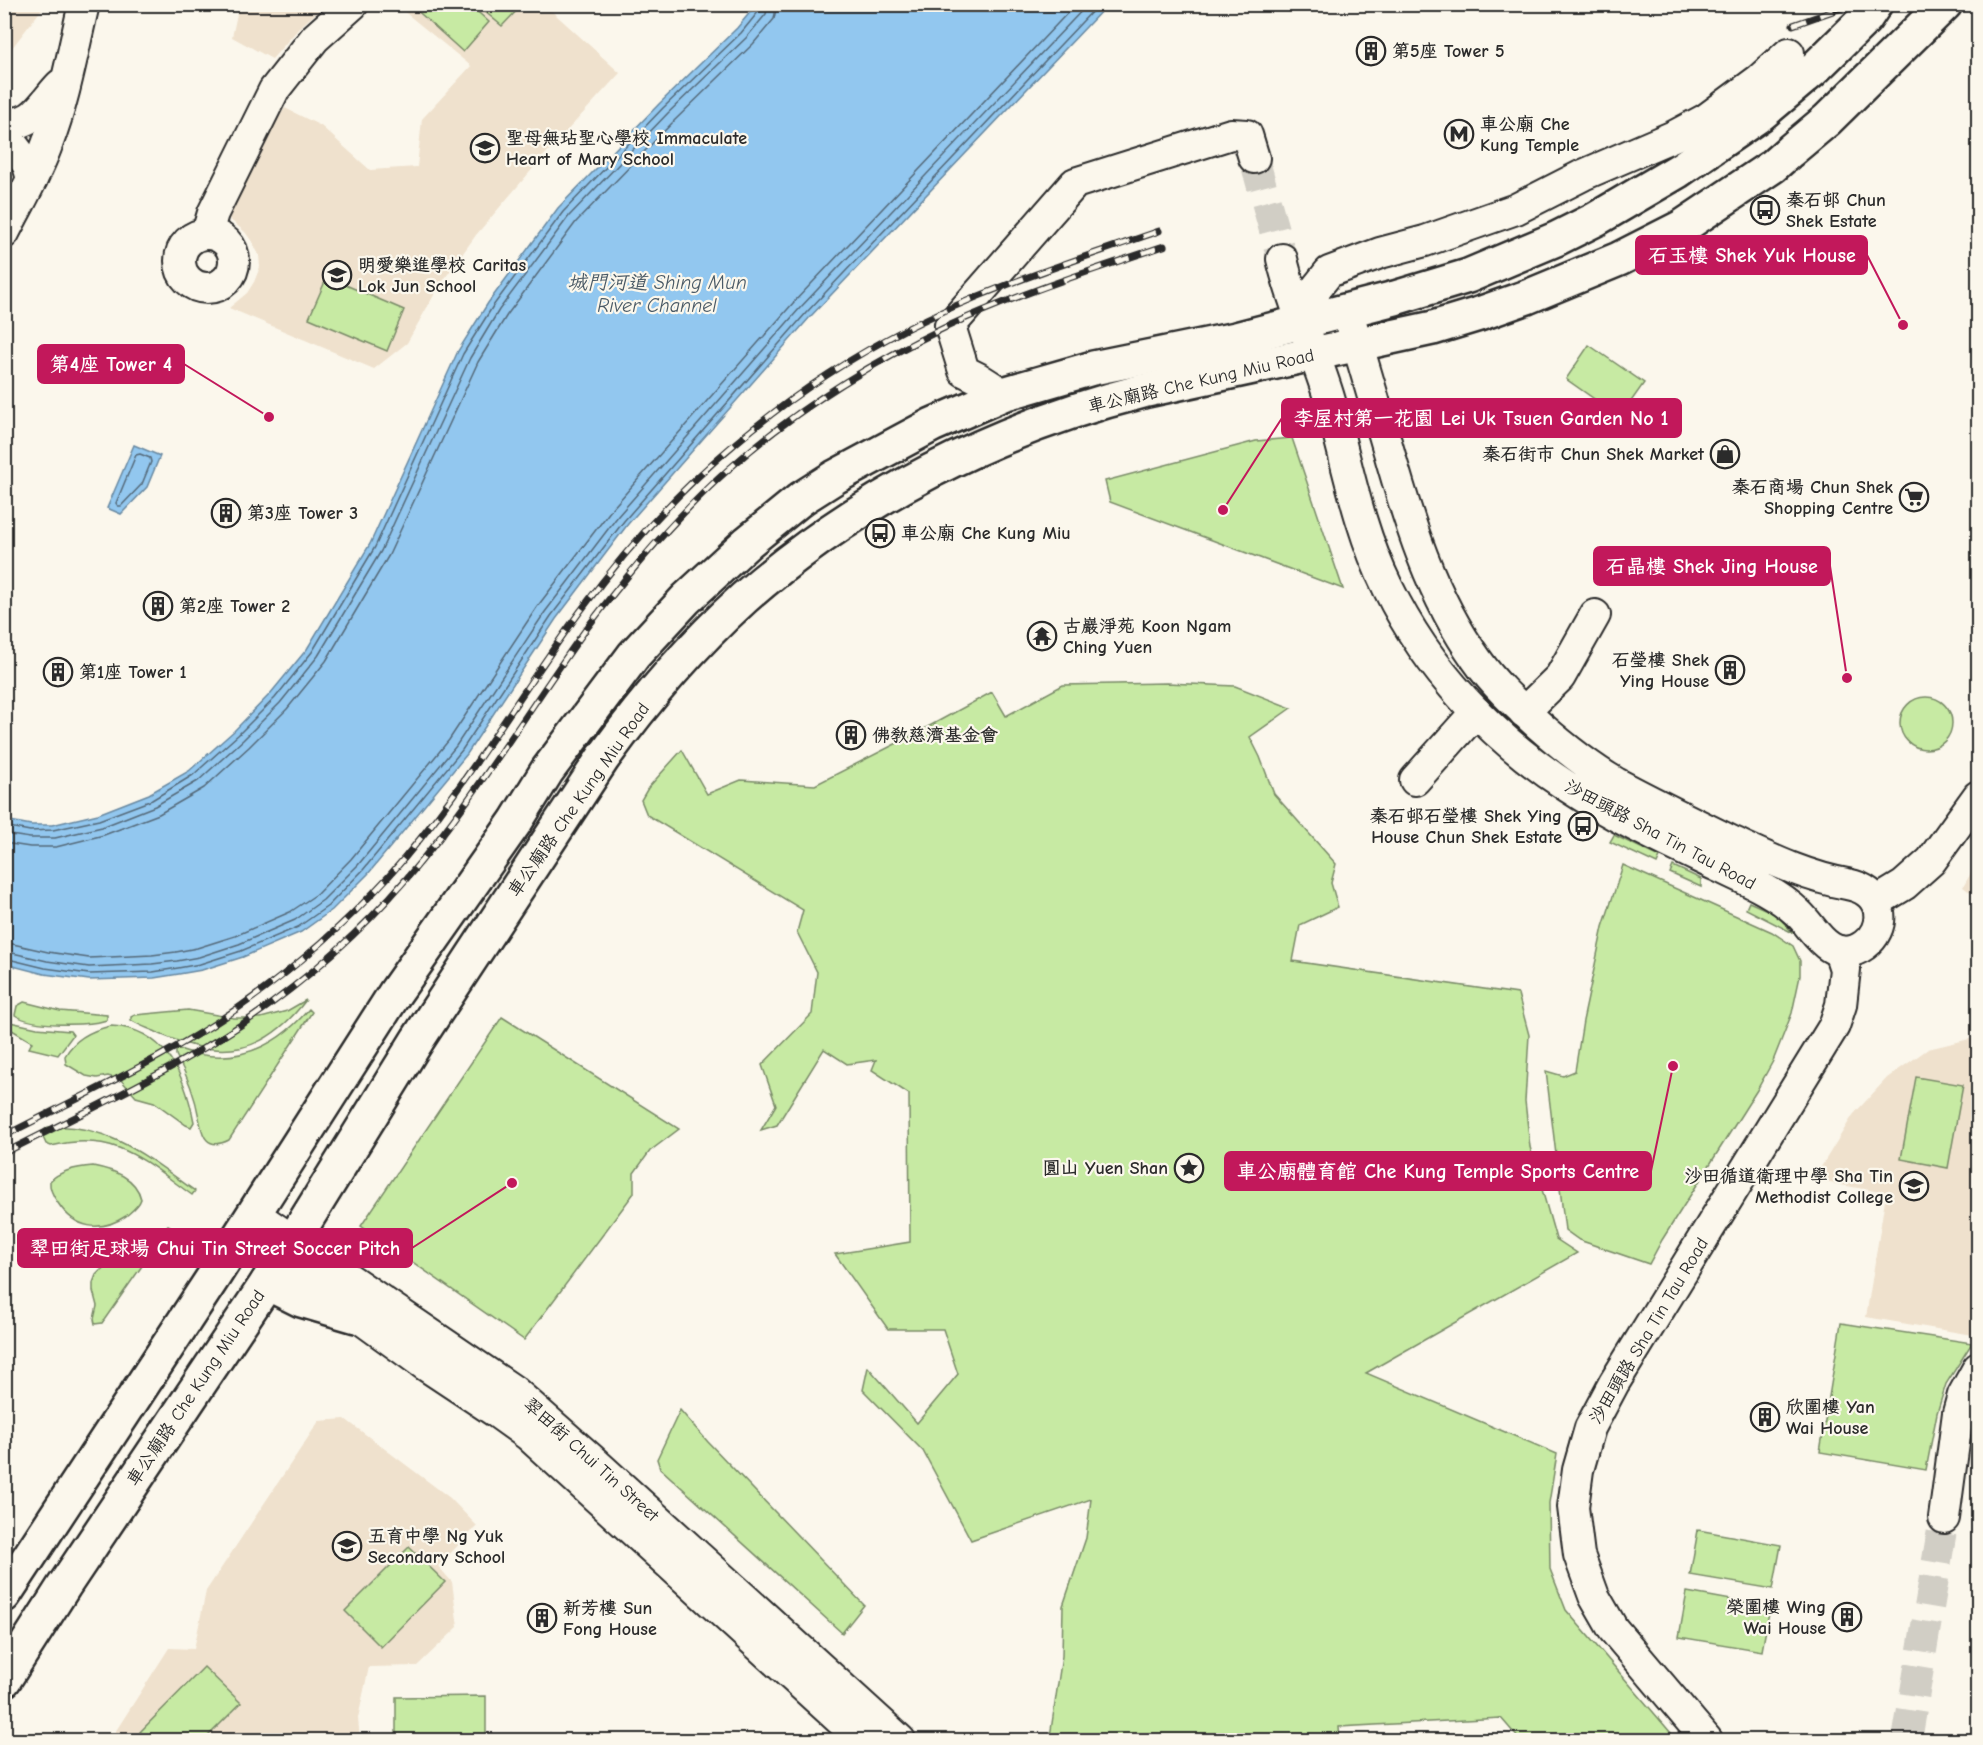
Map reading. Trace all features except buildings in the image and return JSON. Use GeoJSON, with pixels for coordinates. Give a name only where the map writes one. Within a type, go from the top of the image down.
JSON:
{"type":"FeatureCollection","features":[{"type":"Feature","properties":{"kind":"main road","name":"車公廟路 Che Kung Miu Road"},"geometry":{"type":"LineString","coordinates":[[4,1680],[64,1586],[268,1245],[395,993],[516,821],[547,771],[588,713],[634,655],[686,599],[748,542],[802,498],[835,477],[932,425],[1003,394],[1093,368],[1236,339],[1395,298],[1468,276],[1521,255],[1596,219],[1678,171],[1708,120],[1761,114],[1812,71],[1865,19],[1875,4]]}},
{"type":"Feature","properties":{"kind":"main road","name":"車公廟路 Che Kung Miu Road"},"geometry":{"type":"LineString","coordinates":[[4,1594],[268,1245],[374,1110],[577,797],[632,719],[689,653],[744,599],[775,573],[817,540],[892,493],[933,470],[1000,439],[1106,400],[1423,331],[1527,297],[1619,259],[1682,227],[1773,166],[1827,120],[1945,4]]}},
{"type":"Feature","properties":{"kind":"main road"},"geometry":{"type":"LineString","coordinates":[[268,1245],[301,1300],[356,1316]]}},
{"type":"Feature","properties":{"kind":"street"},"geometry":{"type":"LineString","coordinates":[[4,233],[49,142],[67,79],[84,4]]}},
{"type":"Feature","properties":{"kind":"street"},"geometry":{"type":"LineString","coordinates":[[207,233],[213,213],[274,90],[315,38],[353,4]]}},
{"type":"Feature","properties":{"kind":"street"},"geometry":{"type":"LineString","coordinates":[[1303,322],[1317,287],[1329,272],[1516,209],[1583,175],[1708,120],[1789,53]]}},
{"type":"Feature","properties":{"kind":"street"},"geometry":{"type":"LineString","coordinates":[[4,122],[13,124],[31,120],[50,95],[67,79]]}},
{"type":"Feature","properties":{"kind":"street"},"geometry":{"type":"LineString","coordinates":[[4,133],[28,165],[32,179]]}},
{"type":"Feature","properties":{"kind":"street"},"geometry":{"type":"LineString","coordinates":[[1003,394],[964,371],[950,326],[1075,183],[1231,134],[1247,135],[1254,158]]}},
{"type":"Feature","properties":{"kind":"street","name":"沙田頭路 Sha Tin Tau Road"},"geometry":{"type":"LineString","coordinates":[[1282,259],[1330,401],[1360,515],[1388,587],[1418,641],[1448,683],[1512,745],[1567,786],[1672,844],[1759,887],[1795,909],[1828,943]]}},
{"type":"Feature","properties":{"kind":"street","name":"沙田頭路 Sha Tin Tau Road"},"geometry":{"type":"LineString","coordinates":[[1347,310],[1401,495],[1425,566],[1449,616],[1477,661],[1506,696],[1571,753],[1612,780],[1663,808],[1773,861],[1812,875],[1864,889],[1876,902]]}},
{"type":"Feature","properties":{"kind":"street"},"geometry":{"type":"LineString","coordinates":[[1524,712],[1560,677],[1595,615]]}},
{"type":"Feature","properties":{"kind":"street"},"geometry":{"type":"LineString","coordinates":[[1415,780],[1476,712]]}},
{"type":"Feature","properties":{"kind":"street"},"geometry":{"type":"LineString","coordinates":[[1828,943],[1859,948],[1865,945],[1875,935],[1880,921],[1876,902],[1904,885],[1931,861],[1978,796]]}},
{"type":"Feature","properties":{"kind":"street","name":"沙田頭路 Sha Tin Tau Road"},"geometry":{"type":"LineString","coordinates":[[1707,1740],[1613,1629],[1594,1596],[1579,1555],[1573,1508],[1578,1470],[1590,1428],[1614,1383],[1834,1026],[1841,1005],[1845,969],[1813,918],[1818,899],[1833,887],[1845,884]]}},
{"type":"Feature","properties":{"kind":"street","name":"翠田街 Chui Tin Street"},"geometry":{"type":"LineString","coordinates":[[268,1245],[514,1392],[590,1458],[900,1740]]}},
{"type":"Feature","properties":{"kind":"street","name":"翠田街 Chui Tin Street"},"geometry":{"type":"LineString","coordinates":[[356,1316],[528,1435],[862,1740]]}},
{"type":"Feature","properties":{"kind":"street"},"geometry":{"type":"LineString","coordinates":[[1944,1518],[1958,1413],[1963,1395],[1978,1368]]}},
{"type":"Feature","properties":{"kind":"shaded area"},"geometry":{"type":"Polygon","coordinates":[[[239,4],[325,5],[301,26],[272,59],[232,37],[239,4]]]}},
{"type":"Feature","properties":{"kind":"shaded area"},"geometry":{"type":"Polygon","coordinates":[[[4,5],[45,5],[5,57],[4,5]]]}},
{"type":"Feature","properties":{"kind":"shaded area","name":"聖母無玷聖心學校 Immaculate Heart of Mary School"},"geometry":{"type":"Polygon","coordinates":[[[396,5],[545,5],[620,73],[541,159],[476,235],[438,288],[407,343],[374,369],[229,308],[247,293],[260,267],[259,255],[253,243],[245,232],[228,218],[266,137],[285,108],[321,126],[370,170],[417,167],[422,119],[471,66],[396,5]]]}},
{"type":"Feature","properties":{"kind":"shaded area"},"geometry":{"type":"Polygon","coordinates":[[[1978,861],[1978,898],[1963,887],[1978,861]]]}},
{"type":"Feature","properties":{"kind":"shaded area","name":"沙田循道衛理中學 Sha Tin Methodist College"},"geometry":{"type":"Polygon","coordinates":[[[1978,1037],[1978,1336],[1866,1317],[1886,1193],[1813,1180],[1853,1115],[1887,1078],[1928,1049],[1978,1037]]]}},
{"type":"Feature","properties":{"kind":"shaded area","name":"五育中學 Ng Yuk Secondary School"},"geometry":{"type":"Polygon","coordinates":[[[345,1419],[450,1498],[477,1526],[438,1566],[452,1582],[458,1627],[417,1666],[369,1667],[358,1718],[360,1740],[110,1740],[169,1648],[194,1649],[206,1591],[319,1421],[345,1419]]]}},
{"type":"Feature","properties":{"kind":"green space"},"geometry":{"type":"Polygon","coordinates":[[[411,5],[470,5],[489,22],[463,52],[411,5]]]}},
{"type":"Feature","properties":{"kind":"green space"},"geometry":{"type":"Polygon","coordinates":[[[477,5],[522,5],[502,26],[477,5]]]}},
{"type":"Feature","properties":{"kind":"green space"},"geometry":{"type":"Polygon","coordinates":[[[327,277],[404,310],[387,351],[309,318],[327,277]]]}},
{"type":"Feature","properties":{"kind":"green space"},"geometry":{"type":"Polygon","coordinates":[[[1589,345],[1644,383],[1620,417],[1566,379],[1589,345]]]}},
{"type":"Feature","properties":{"kind":"green space"},"geometry":{"type":"Polygon","coordinates":[[[1292,438],[1343,589],[1110,502],[1105,481],[1256,441],[1292,438]]]}},
{"type":"Feature","properties":{"kind":"green space"},"geometry":{"type":"Polygon","coordinates":[[[1167,683],[1235,686],[1291,708],[1250,737],[1274,794],[1336,864],[1331,883],[1338,907],[1300,925],[1293,961],[1518,994],[1529,1035],[1525,1101],[1530,1147],[1556,1239],[1577,1253],[1366,1373],[1557,1454],[1549,1503],[1550,1569],[1566,1610],[1677,1740],[1520,1740],[1501,1718],[1339,1727],[1340,1740],[1052,1740],[1050,1737],[1062,1656],[1063,1606],[1086,1538],[1091,1499],[971,1540],[923,1451],[863,1390],[868,1367],[917,1423],[958,1374],[943,1329],[888,1329],[835,1254],[910,1242],[909,1094],[872,1070],[876,1060],[847,1064],[824,1049],[777,1125],[761,1130],[776,1105],[762,1065],[812,1014],[817,972],[797,932],[803,910],[647,815],[641,800],[648,788],[682,750],[707,794],[741,780],[815,785],[992,692],[1006,716],[1063,685],[1167,683]]]}},
{"type":"Feature","properties":{"kind":"green space"},"geometry":{"type":"Polygon","coordinates":[[[1926,697],[1940,701],[1948,709],[1952,723],[1948,737],[1940,745],[1926,749],[1912,745],[1904,737],[1900,723],[1904,709],[1912,701],[1926,697]]]}},
{"type":"Feature","properties":{"kind":"green space"},"geometry":{"type":"Polygon","coordinates":[[[1614,835],[1660,857],[1657,864],[1610,842],[1614,835]]]}},
{"type":"Feature","properties":{"kind":"green space"},"geometry":{"type":"Polygon","coordinates":[[[1623,865],[1772,932],[1793,946],[1800,961],[1800,976],[1792,1013],[1773,1061],[1649,1264],[1579,1240],[1565,1230],[1546,1071],[1563,1076],[1575,1071],[1603,927],[1623,865]]]}},
{"type":"Feature","properties":{"kind":"green space"},"geometry":{"type":"Polygon","coordinates":[[[1673,866],[1701,879],[1701,887],[1670,873],[1673,866]]]}},
{"type":"Feature","properties":{"kind":"green space"},"geometry":{"type":"Polygon","coordinates":[[[1749,902],[1776,914],[1793,933],[1746,909],[1749,902]]]}},
{"type":"Feature","properties":{"kind":"green space"},"geometry":{"type":"Polygon","coordinates":[[[306,1000],[274,1032],[258,1042],[240,1048],[222,1050],[182,1043],[131,1020],[131,1017],[135,1015],[188,1010],[234,1018],[261,1018],[287,1011],[306,1000]]]}},
{"type":"Feature","properties":{"kind":"green space"},"geometry":{"type":"Polygon","coordinates":[[[24,1002],[60,1011],[107,1015],[107,1020],[74,1024],[34,1022],[15,1015],[17,1006],[24,1002]]]}},
{"type":"Feature","properties":{"kind":"green space"},"geometry":{"type":"Polygon","coordinates":[[[309,1009],[312,1012],[229,1140],[217,1144],[209,1142],[202,1132],[193,1093],[176,1051],[179,1049],[216,1056],[250,1051],[281,1035],[309,1009]]]}},
{"type":"Feature","properties":{"kind":"green space"},"geometry":{"type":"Polygon","coordinates":[[[502,1017],[679,1129],[650,1151],[634,1173],[634,1193],[524,1340],[361,1226],[502,1017]]]}},
{"type":"Feature","properties":{"kind":"green space"},"geometry":{"type":"Polygon","coordinates":[[[7,1023],[37,1028],[70,1031],[73,1035],[58,1055],[29,1048],[32,1042],[7,1027],[7,1023]]]}},
{"type":"Feature","properties":{"kind":"green space"},"geometry":{"type":"Polygon","coordinates":[[[111,1026],[130,1029],[145,1035],[159,1045],[169,1057],[185,1087],[194,1122],[191,1127],[154,1102],[136,1097],[121,1080],[108,1076],[97,1078],[86,1076],[66,1064],[65,1056],[74,1044],[97,1030],[111,1026]]]}},
{"type":"Feature","properties":{"kind":"green space"},"geometry":{"type":"Polygon","coordinates":[[[1916,1077],[1963,1085],[1948,1168],[1901,1159],[1916,1077]]]}},
{"type":"Feature","properties":{"kind":"green space"},"geometry":{"type":"Polygon","coordinates":[[[48,1127],[90,1130],[109,1137],[144,1155],[195,1191],[192,1195],[143,1160],[111,1145],[93,1142],[73,1142],[51,1146],[46,1144],[42,1135],[48,1127]]]}},
{"type":"Feature","properties":{"kind":"green space"},"geometry":{"type":"Polygon","coordinates":[[[93,1166],[116,1172],[129,1180],[141,1199],[126,1216],[107,1225],[89,1226],[72,1218],[58,1203],[51,1190],[50,1181],[59,1174],[76,1168],[93,1166]]]}},
{"type":"Feature","properties":{"kind":"green space"},"geometry":{"type":"Polygon","coordinates":[[[168,1225],[170,1226],[102,1323],[95,1324],[97,1306],[93,1283],[96,1275],[102,1269],[143,1249],[168,1225]]]}},
{"type":"Feature","properties":{"kind":"green space"},"geometry":{"type":"Polygon","coordinates":[[[1841,1323],[1972,1343],[1946,1384],[1937,1413],[1926,1470],[1820,1452],[1841,1323]]]}},
{"type":"Feature","properties":{"kind":"green space"},"geometry":{"type":"Polygon","coordinates":[[[680,1410],[864,1605],[842,1633],[660,1468],[657,1459],[680,1410]]]}},
{"type":"Feature","properties":{"kind":"green space"},"geometry":{"type":"Polygon","coordinates":[[[1698,1530],[1781,1545],[1773,1589],[1690,1575],[1698,1530]]]}},
{"type":"Feature","properties":{"kind":"green space"},"geometry":{"type":"Polygon","coordinates":[[[409,1547],[445,1582],[381,1647],[345,1611],[409,1547]]]}},
{"type":"Feature","properties":{"kind":"green space"},"geometry":{"type":"Polygon","coordinates":[[[1687,1592],[1770,1607],[1762,1651],[1679,1637],[1687,1592]]]}},
{"type":"Feature","properties":{"kind":"green space"},"geometry":{"type":"Polygon","coordinates":[[[204,1667],[241,1703],[204,1740],[149,1740],[140,1732],[204,1667]]]}},
{"type":"Feature","properties":{"kind":"green space"},"geometry":{"type":"Polygon","coordinates":[[[486,1696],[486,1740],[396,1740],[396,1697],[486,1696]]]}},
{"type":"Feature","properties":{"kind":"water","name":"城門河道 Shing Mun River Channel"},"geometry":{"type":"Polygon","coordinates":[[[757,4],[1107,5],[810,317],[628,524],[556,619],[467,754],[368,874],[332,910],[301,932],[243,957],[202,970],[179,974],[154,978],[89,980],[44,974],[5,964],[5,820],[31,825],[52,825],[98,814],[149,794],[189,771],[234,731],[270,694],[307,649],[370,544],[458,351],[488,303],[558,208],[737,28],[757,4]]]}},
{"type":"Feature","properties":{"kind":"water"},"geometry":{"type":"Polygon","coordinates":[[[134,445],[160,456],[147,487],[121,514],[107,508],[134,445]]]}},
{"type":"Feature","properties":{"kind":"tunnel"},"geometry":{"type":"LineString","coordinates":[[1254,158],[1282,259]]}},
{"type":"Feature","properties":{"kind":"tunnel"},"geometry":{"type":"LineString","coordinates":[[1907,1740],[1944,1518]]}},
{"type":"Feature","properties":{"kind":"railway"},"geometry":{"type":"LineString","coordinates":[[1793,25],[1853,4]]}},
{"type":"Feature","properties":{"kind":"railway"},"geometry":{"type":"LineString","coordinates":[[4,1136],[135,1069],[211,1026],[259,993],[327,938],[389,876],[440,813],[555,646],[615,567],[693,481],[777,410],[862,354],[937,314],[1063,264],[1159,231]]}},
{"type":"Feature","properties":{"kind":"railway"},"geometry":{"type":"LineString","coordinates":[[4,1153],[186,1059],[244,1023],[288,991],[351,937],[389,898],[431,849],[584,632],[635,567],[671,526],[754,447],[832,390],[915,342],[1025,294],[1164,246]]}},
{"type":"Feature","properties":{"kind":"place","name":"第5座 Tower 5"},"geometry":{"type":"Point","coordinates":[1371,51]}},
{"type":"Feature","properties":{"kind":"place","name":"車公廟 Che Kung Temple"},"geometry":{"type":"Point","coordinates":[1459,134]}},
{"type":"Feature","properties":{"kind":"place","name":"聖母無玷聖心學校 Immaculate Heart of Mary School"},"geometry":{"type":"Point","coordinates":[485,148]}},
{"type":"Feature","properties":{"kind":"place","name":"秦石邨 Chun Shek Estate"},"geometry":{"type":"Point","coordinates":[1765,210]}},
{"type":"Feature","properties":{"kind":"place","name":"明愛樂進學校 Caritas Lok Jun School"},"geometry":{"type":"Point","coordinates":[337,275]}},
{"type":"Feature","properties":{"kind":"place","name":"石玉樓 Shek Yuk House"},"geometry":{"type":"Point","coordinates":[1903,325]}},
{"type":"Feature","properties":{"kind":"place","name":"第4座 Tower 4"},"geometry":{"type":"Point","coordinates":[269,417]}},
{"type":"Feature","properties":{"kind":"place","name":"秦石街市 Chun Shek Market"},"geometry":{"type":"Point","coordinates":[1725,454]}},
{"type":"Feature","properties":{"kind":"place","name":"秦石商場 Chun Shek Shopping Centre"},"geometry":{"type":"Point","coordinates":[1914,497]}},
{"type":"Feature","properties":{"kind":"place","name":"李屋村第一花園 Lei Uk Tsuen Garden No 1"},"geometry":{"type":"Point","coordinates":[1223,510]}},
{"type":"Feature","properties":{"kind":"place","name":"第3座 Tower 3"},"geometry":{"type":"Point","coordinates":[226,513]}},
{"type":"Feature","properties":{"kind":"place","name":"車公廟 Che Kung Miu"},"geometry":{"type":"Point","coordinates":[880,533]}},
{"type":"Feature","properties":{"kind":"place","name":"第2座 Tower 2"},"geometry":{"type":"Point","coordinates":[158,606]}},
{"type":"Feature","properties":{"kind":"place","name":"古巖淨苑 Koon Ngam Ching Yuen"},"geometry":{"type":"Point","coordinates":[1042,636]}},
{"type":"Feature","properties":{"kind":"place","name":"石瑩樓 Shek Ying House"},"geometry":{"type":"Point","coordinates":[1730,670]}},
{"type":"Feature","properties":{"kind":"place","name":"第1座 Tower 1"},"geometry":{"type":"Point","coordinates":[58,672]}},
{"type":"Feature","properties":{"kind":"place","name":"石晶樓 Shek Jing House"},"geometry":{"type":"Point","coordinates":[1847,678]}},
{"type":"Feature","properties":{"kind":"place","name":"佛教慈濟基金會"},"geometry":{"type":"Point","coordinates":[851,735]}},
{"type":"Feature","properties":{"kind":"place","name":"秦石邨石瑩樓 Shek Ying House Chun Shek Estate"},"geometry":{"type":"Point","coordinates":[1583,826]}},
{"type":"Feature","properties":{"kind":"place","name":"車公廟體育館 Che Kung Temple Sports Centre"},"geometry":{"type":"Point","coordinates":[1673,1066]}},
{"type":"Feature","properties":{"kind":"place","name":"圓山 Yuen Shan"},"geometry":{"type":"Point","coordinates":[1189,1168]}},
{"type":"Feature","properties":{"kind":"place","name":"翠田街足球場 Chui Tin Street Soccer Pitch"},"geometry":{"type":"Point","coordinates":[512,1183]}},
{"type":"Feature","properties":{"kind":"place","name":"沙田循道衛理中學 Sha Tin Methodist College"},"geometry":{"type":"Point","coordinates":[1914,1186]}},
{"type":"Feature","properties":{"kind":"place","name":"欣圍樓 Yan Wai House"},"geometry":{"type":"Point","coordinates":[1765,1417]}},
{"type":"Feature","properties":{"kind":"place","name":"五育中學 Ng Yuk Secondary School"},"geometry":{"type":"Point","coordinates":[347,1546]}},
{"type":"Feature","properties":{"kind":"place","name":"榮圍樓 Wing Wai House"},"geometry":{"type":"Point","coordinates":[1847,1617]}},
{"type":"Feature","properties":{"kind":"place","name":"新芳樓 Sun Fong House"},"geometry":{"type":"Point","coordinates":[542,1618]}}]}
